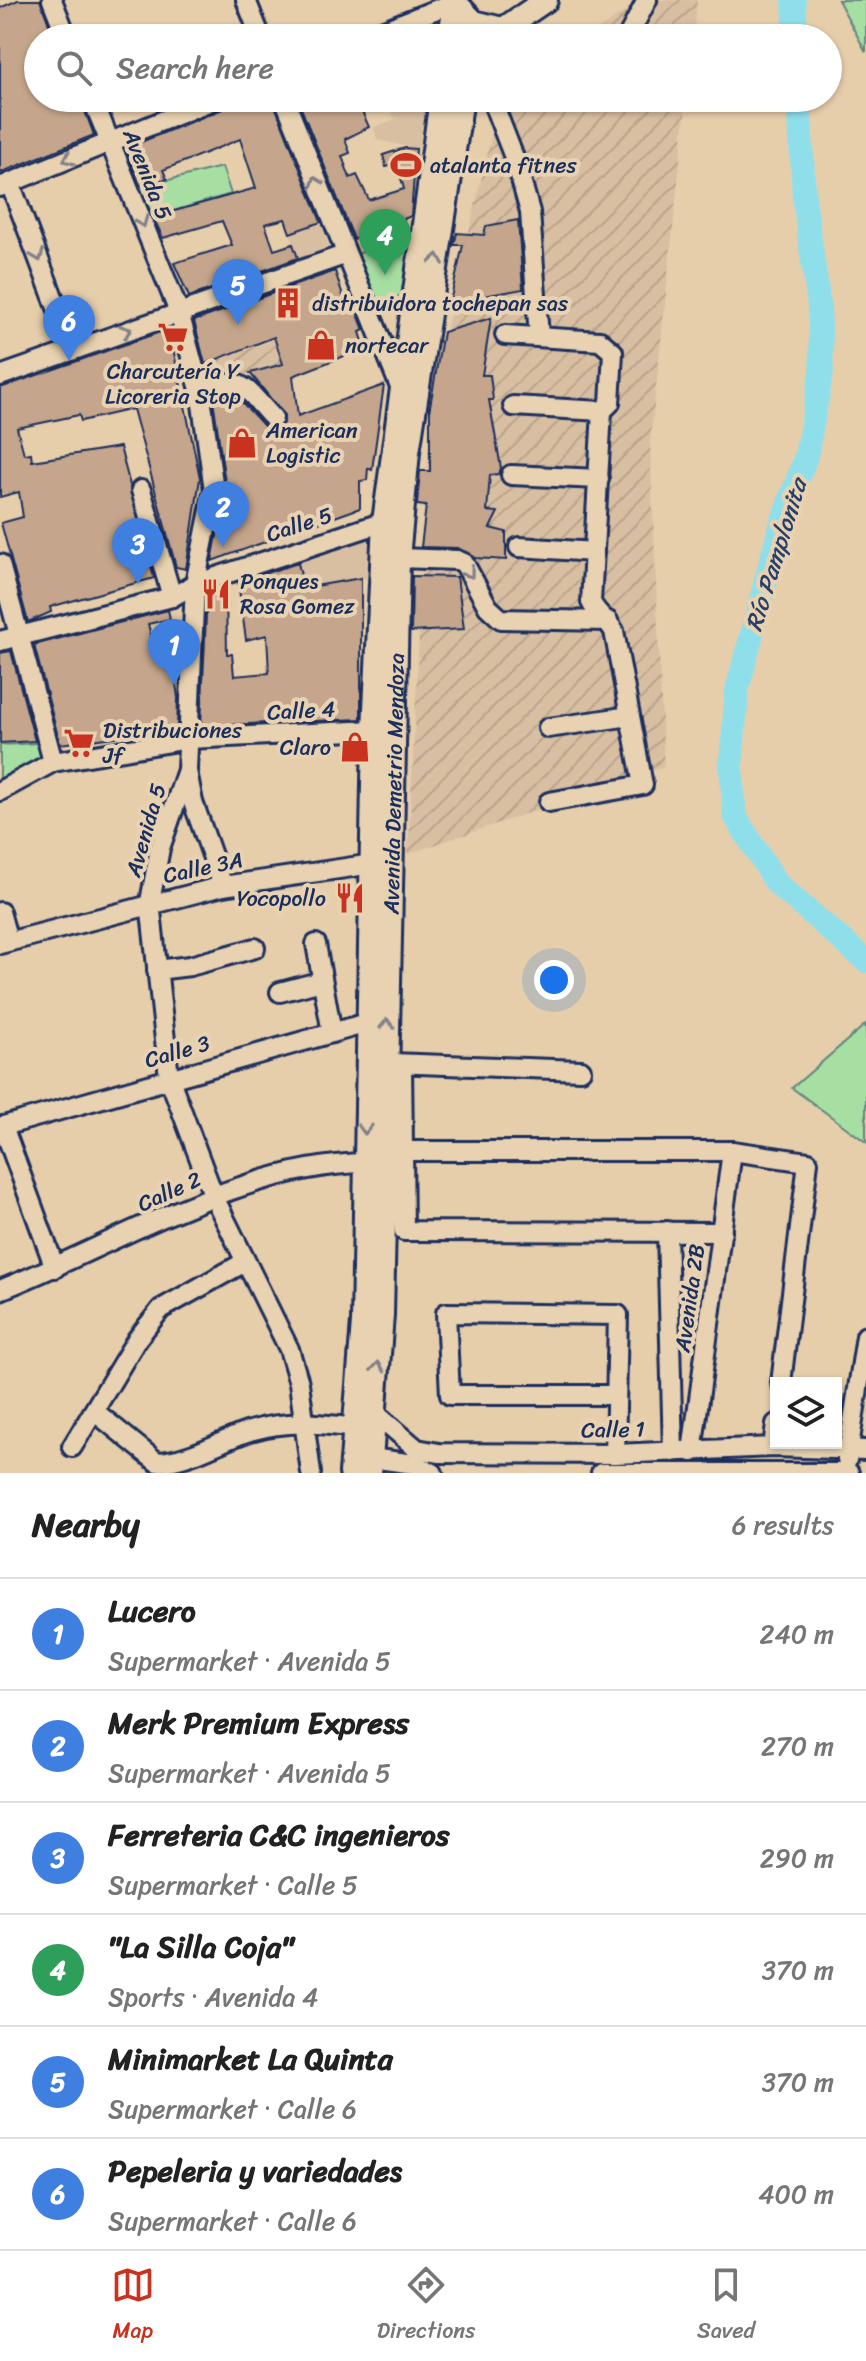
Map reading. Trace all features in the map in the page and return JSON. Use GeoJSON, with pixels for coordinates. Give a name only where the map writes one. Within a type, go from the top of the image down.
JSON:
{"type":"FeatureCollection","features":[{"type":"Feature","properties":{"kind":"main road"},"geometry":{"type":"LineString","coordinates":[[510,24],[546,0]]}},
{"type":"Feature","properties":{"kind":"main road"},"geometry":{"type":"LineString","coordinates":[[455,1],[478,24]]}},
{"type":"Feature","properties":{"kind":"main road"},"geometry":{"type":"LineString","coordinates":[[452,24],[455,1]]}},
{"type":"Feature","properties":{"kind":"main road","name":"Avenida Demetrio Mendoza"},"geometry":{"type":"LineString","coordinates":[[351,1473],[363,1322],[374,730],[384,522],[439,112]]}},
{"type":"Feature","properties":{"kind":"main road","name":"Avenida Demetrio Mendoza"},"geometry":{"type":"LineString","coordinates":[[370,1465],[382,1315],[394,1064],[398,558],[408,452],[460,112]]}},
{"type":"Feature","properties":{"kind":"street"},"geometry":{"type":"LineString","coordinates":[[52,0],[61,24]]}},
{"type":"Feature","properties":{"kind":"street"},"geometry":{"type":"LineString","coordinates":[[246,0],[255,24]]}},
{"type":"Feature","properties":{"kind":"street"},"geometry":{"type":"LineString","coordinates":[[634,24],[647,0]]}},
{"type":"Feature","properties":{"kind":"street"},"geometry":{"type":"LineString","coordinates":[[398,24],[455,1]]}},
{"type":"Feature","properties":{"kind":"street","name":"Avenida 5"},"geometry":{"type":"LineString","coordinates":[[98,112],[179,312],[200,390],[214,490],[195,584],[187,770],[160,848],[150,902],[169,1077],[214,1197],[289,1349],[299,1383],[311,1473]]}},
{"type":"Feature","properties":{"kind":"street"},"geometry":{"type":"LineString","coordinates":[[73,350],[5,185],[183,112]]}},
{"type":"Feature","properties":{"kind":"street"},"geometry":{"type":"LineString","coordinates":[[289,112],[344,255],[400,387]]}},
{"type":"Feature","properties":{"kind":"street"},"geometry":{"type":"LineString","coordinates":[[496,112],[517,165],[530,212],[539,337]]}},
{"type":"Feature","properties":{"kind":"street"},"geometry":{"type":"LineString","coordinates":[[0,376],[344,255]]}},
{"type":"Feature","properties":{"kind":"street"},"geometry":{"type":"LineString","coordinates":[[505,335],[600,341],[613,352],[610,403],[602,411],[591,602],[596,613],[608,621],[614,631],[643,785],[549,802]]}},
{"type":"Feature","properties":{"kind":"street"},"geometry":{"type":"LineString","coordinates":[[200,390],[229,381],[239,382],[273,418]]}},
{"type":"Feature","properties":{"kind":"street"},"geometry":{"type":"LineString","coordinates":[[513,406],[602,411]]}},
{"type":"Feature","properties":{"kind":"street"},"geometry":{"type":"LineString","coordinates":[[511,475],[599,479]]}},
{"type":"Feature","properties":{"kind":"street"},"geometry":{"type":"LineString","coordinates":[[141,490],[172,597]]}},
{"type":"Feature","properties":{"kind":"street","name":"Calle 5"},"geometry":{"type":"LineString","coordinates":[[8,639],[172,597],[195,584],[384,522]]}},
{"type":"Feature","properties":{"kind":"street"},"geometry":{"type":"LineString","coordinates":[[519,547],[594,552]]}},
{"type":"Feature","properties":{"kind":"street"},"geometry":{"type":"LineString","coordinates":[[398,558],[457,560],[464,563],[488,607],[501,619],[608,621]]}},
{"type":"Feature","properties":{"kind":"street"},"geometry":{"type":"LineString","coordinates":[[0,564],[8,639],[53,762]]}},
{"type":"Feature","properties":{"kind":"street"},"geometry":{"type":"LineString","coordinates":[[548,728],[630,716]]}},
{"type":"Feature","properties":{"kind":"street","name":"Calle 4"},"geometry":{"type":"LineString","coordinates":[[0,791],[53,762],[189,739],[374,730]]}},
{"type":"Feature","properties":{"kind":"street"},"geometry":{"type":"LineString","coordinates":[[187,770],[193,802],[223,886]]}},
{"type":"Feature","properties":{"kind":"street","name":"Calle 3A"},"geometry":{"type":"LineString","coordinates":[[4,943],[150,902],[223,886],[373,864]]}},
{"type":"Feature","properties":{"kind":"street"},"geometry":{"type":"LineString","coordinates":[[0,912],[4,943]]}},
{"type":"Feature","properties":{"kind":"street"},"geometry":{"type":"LineString","coordinates":[[316,944],[332,1033]]}},
{"type":"Feature","properties":{"kind":"street"},"geometry":{"type":"LineString","coordinates":[[157,970],[212,962],[255,948]]}},
{"type":"Feature","properties":{"kind":"street"},"geometry":{"type":"LineString","coordinates":[[280,992],[322,981]]}},
{"type":"Feature","properties":{"kind":"street","name":"Calle 3"},"geometry":{"type":"LineString","coordinates":[[2,1126],[367,1023]]}},
{"type":"Feature","properties":{"kind":"street"},"geometry":{"type":"LineString","coordinates":[[581,1070],[394,1064],[403,1151],[404,1231],[722,1232]]}},
{"type":"Feature","properties":{"kind":"street"},"geometry":{"type":"LineString","coordinates":[[2,1126],[55,1268]]}},
{"type":"Feature","properties":{"kind":"street"},"geometry":{"type":"LineString","coordinates":[[403,1151],[732,1151],[808,1162],[782,1377]]}},
{"type":"Feature","properties":{"kind":"street","name":"Avenida 2B"},"geometry":{"type":"LineString","coordinates":[[682,1452],[722,1232],[732,1151]]}},
{"type":"Feature","properties":{"kind":"street","name":"Calle 2"},"geometry":{"type":"LineString","coordinates":[[0,1290],[214,1197],[310,1166],[365,1163]]}},
{"type":"Feature","properties":{"kind":"street"},"geometry":{"type":"LineString","coordinates":[[667,1231],[682,1452]]}},
{"type":"Feature","properties":{"kind":"street"},"geometry":{"type":"LineString","coordinates":[[72,1447],[137,1339],[161,1309],[245,1262]]}},
{"type":"Feature","properties":{"kind":"street"},"geometry":{"type":"LineString","coordinates":[[615,1454],[618,1315],[446,1313],[450,1395],[616,1395]]}},
{"type":"Feature","properties":{"kind":"street"},"geometry":{"type":"LineString","coordinates":[[848,1473],[857,1449],[866,1336]]}},
{"type":"Feature","properties":{"kind":"street"},"geometry":{"type":"LineString","coordinates":[[94,1411],[152,1468],[252,1430],[304,1421],[355,1428]]}},
{"type":"Feature","properties":{"kind":"street","name":"Calle 1"},"geometry":{"type":"LineString","coordinates":[[375,1413],[433,1473]]}},
{"type":"Feature","properties":{"kind":"street","name":"Calle 1"},"geometry":{"type":"LineString","coordinates":[[370,1465],[439,1453],[615,1454],[770,1447]]}},
{"type":"Feature","properties":{"kind":"street","name":"Calle 1"},"geometry":{"type":"LineString","coordinates":[[601,1473],[848,1473]]}},
{"type":"Feature","properties":{"kind":"shaded area"},"geometry":{"type":"Polygon","coordinates":[[[643,0],[697,0],[694,24],[606,24],[643,0]]]}},
{"type":"Feature","properties":{"kind":"shaded area"},"geometry":{"type":"Polygon","coordinates":[[[392,112],[425,112],[419,149],[377,140],[374,127],[400,117],[394,118],[392,112]]]}},
{"type":"Feature","properties":{"kind":"shaded area"},"geometry":{"type":"Polygon","coordinates":[[[497,112],[685,112],[650,443],[664,767],[408,854],[431,396],[497,112]]]}},
{"type":"Feature","properties":{"kind":"shaded area"},"geometry":{"type":"Polygon","coordinates":[[[321,223],[329,247],[299,258],[290,233],[321,223]]]}},
{"type":"Feature","properties":{"kind":"shaded area"},"geometry":{"type":"Polygon","coordinates":[[[275,339],[282,364],[205,385],[201,366],[275,339]]]}},
{"type":"Feature","properties":{"kind":"shaded area"},"geometry":{"type":"Polygon","coordinates":[[[369,535],[366,578],[304,588],[296,554],[369,535]]]}},
{"type":"Feature","properties":{"kind":"green space"},"geometry":{"type":"Polygon","coordinates":[[[838,0],[866,0],[866,52],[838,0]]]}},
{"type":"Feature","properties":{"kind":"green space"},"geometry":{"type":"Polygon","coordinates":[[[222,167],[231,194],[153,217],[140,187],[222,167]]]}},
{"type":"Feature","properties":{"kind":"green space"},"geometry":{"type":"Polygon","coordinates":[[[416,229],[401,295],[381,306],[355,255],[416,229]]]}},
{"type":"Feature","properties":{"kind":"green space"},"geometry":{"type":"Polygon","coordinates":[[[39,743],[45,763],[0,786],[0,745],[39,743]]]}},
{"type":"Feature","properties":{"kind":"green space"},"geometry":{"type":"Polygon","coordinates":[[[866,1024],[866,1142],[792,1088],[866,1024]]]}},
{"type":"Feature","properties":{"kind":"building"},"geometry":{"type":"Polygon","coordinates":[[[18,0],[40,0],[49,24],[24,24],[24,112],[85,112],[94,135],[0,173],[0,8],[18,0]]]}},
{"type":"Feature","properties":{"kind":"building"},"geometry":{"type":"Polygon","coordinates":[[[216,112],[278,112],[321,222],[290,233],[285,219],[265,224],[274,250],[293,244],[298,258],[189,297],[174,263],[232,245],[222,221],[163,238],[153,217],[256,188],[240,139],[163,170],[167,179],[140,185],[126,148],[216,112]]]}},
{"type":"Feature","properties":{"kind":"building"},"geometry":{"type":"Polygon","coordinates":[[[303,112],[362,112],[369,127],[345,139],[350,153],[342,156],[350,178],[357,175],[369,200],[404,189],[397,164],[386,167],[383,155],[405,148],[416,149],[411,216],[354,239],[303,112]]]}},
{"type":"Feature","properties":{"kind":"building"},"geometry":{"type":"Polygon","coordinates":[[[518,220],[523,289],[450,302],[463,245],[454,245],[457,233],[484,235],[486,226],[518,220]]]}},
{"type":"Feature","properties":{"kind":"building"},"geometry":{"type":"Polygon","coordinates":[[[335,271],[346,305],[354,304],[364,330],[360,332],[365,348],[293,376],[298,416],[384,385],[372,470],[368,468],[367,480],[360,481],[360,508],[212,561],[226,489],[213,399],[237,397],[264,426],[276,429],[284,422],[284,415],[250,373],[283,364],[274,337],[205,364],[194,321],[335,271]]]}},
{"type":"Feature","properties":{"kind":"building"},"geometry":{"type":"Polygon","coordinates":[[[491,318],[482,375],[490,375],[493,400],[489,400],[501,468],[499,474],[490,475],[487,511],[498,512],[490,528],[506,532],[506,560],[475,558],[458,548],[421,547],[426,506],[417,505],[420,471],[430,471],[430,406],[443,332],[491,318]]]}},
{"type":"Feature","properties":{"kind":"building"},"geometry":{"type":"Polygon","coordinates":[[[169,329],[200,478],[186,569],[176,567],[133,409],[81,421],[79,415],[17,428],[24,454],[31,453],[32,461],[120,447],[154,578],[50,607],[51,612],[28,622],[1,523],[23,517],[19,492],[0,497],[0,388],[169,329]]]}},
{"type":"Feature","properties":{"kind":"building"},"geometry":{"type":"Polygon","coordinates":[[[298,563],[304,588],[361,578],[361,719],[201,726],[207,593],[226,586],[227,654],[232,654],[234,676],[269,673],[267,635],[246,640],[238,582],[298,563]]]}},
{"type":"Feature","properties":{"kind":"building"},"geometry":{"type":"Polygon","coordinates":[[[412,576],[457,577],[464,629],[411,632],[412,576]]]}},
{"type":"Feature","properties":{"kind":"building"},"geometry":{"type":"Polygon","coordinates":[[[168,610],[170,619],[148,624],[155,651],[171,648],[178,698],[177,729],[60,744],[34,645],[168,610]]]}},
{"type":"Feature","properties":{"kind":"building"},"geometry":{"type":"Polygon","coordinates":[[[11,651],[35,741],[0,743],[0,653],[11,651]]]}},
{"type":"Feature","properties":{"kind":"waterway","name":"Río Pamplonita"},"geometry":{"type":"LineString","coordinates":[[794,0],[795,24]]}},
{"type":"Feature","properties":{"kind":"waterway","name":"Río Pamplonita"},"geometry":{"type":"LineString","coordinates":[[800,112],[804,197],[819,306],[822,371],[806,456],[779,531],[737,690],[731,767],[735,816],[777,884],[866,961]]}},
{"type":"Feature","properties":{"kind":"place","name":"atalanta fitnes"},"geometry":{"type":"Point","coordinates":[406,165]}},
{"type":"Feature","properties":{"kind":"place","name":"\"La Silla Coja\""},"geometry":{"type":"Point","coordinates":[385,275]}},
{"type":"Feature","properties":{"kind":"place","name":"distribuidora tochepan sas"},"geometry":{"type":"Point","coordinates":[288,303]}},
{"type":"Feature","properties":{"kind":"place","name":"Minimarket La Quinta"},"geometry":{"type":"Point","coordinates":[238,325]}},
{"type":"Feature","properties":{"kind":"place","name":"Charcutería Y Licoreria Stop"},"geometry":{"type":"Point","coordinates":[173,337]}},
{"type":"Feature","properties":{"kind":"place","name":"nortecar"},"geometry":{"type":"Point","coordinates":[321,345]}},
{"type":"Feature","properties":{"kind":"place","name":"Pepeleria y variedades"},"geometry":{"type":"Point","coordinates":[69,361]}},
{"type":"Feature","properties":{"kind":"place","name":"American Logistic"},"geometry":{"type":"Point","coordinates":[242,443]}},
{"type":"Feature","properties":{"kind":"place","name":"Merk Premium Express"},"geometry":{"type":"Point","coordinates":[223,547]}},
{"type":"Feature","properties":{"kind":"place","name":"Ferreteria C&C ingenieros"},"geometry":{"type":"Point","coordinates":[138,584]}},
{"type":"Feature","properties":{"kind":"place","name":"Ponques Rosa Gomez"},"geometry":{"type":"Point","coordinates":[216,594]}},
{"type":"Feature","properties":{"kind":"place","name":"Lucero"},"geometry":{"type":"Point","coordinates":[174,685]}},
{"type":"Feature","properties":{"kind":"place","name":"Distribuciones Jf"},"geometry":{"type":"Point","coordinates":[79,743]}},
{"type":"Feature","properties":{"kind":"place","name":"Claro"},"geometry":{"type":"Point","coordinates":[355,747]}},
{"type":"Feature","properties":{"kind":"place","name":"Yocopollo"},"geometry":{"type":"Point","coordinates":[350,898]}}]}
